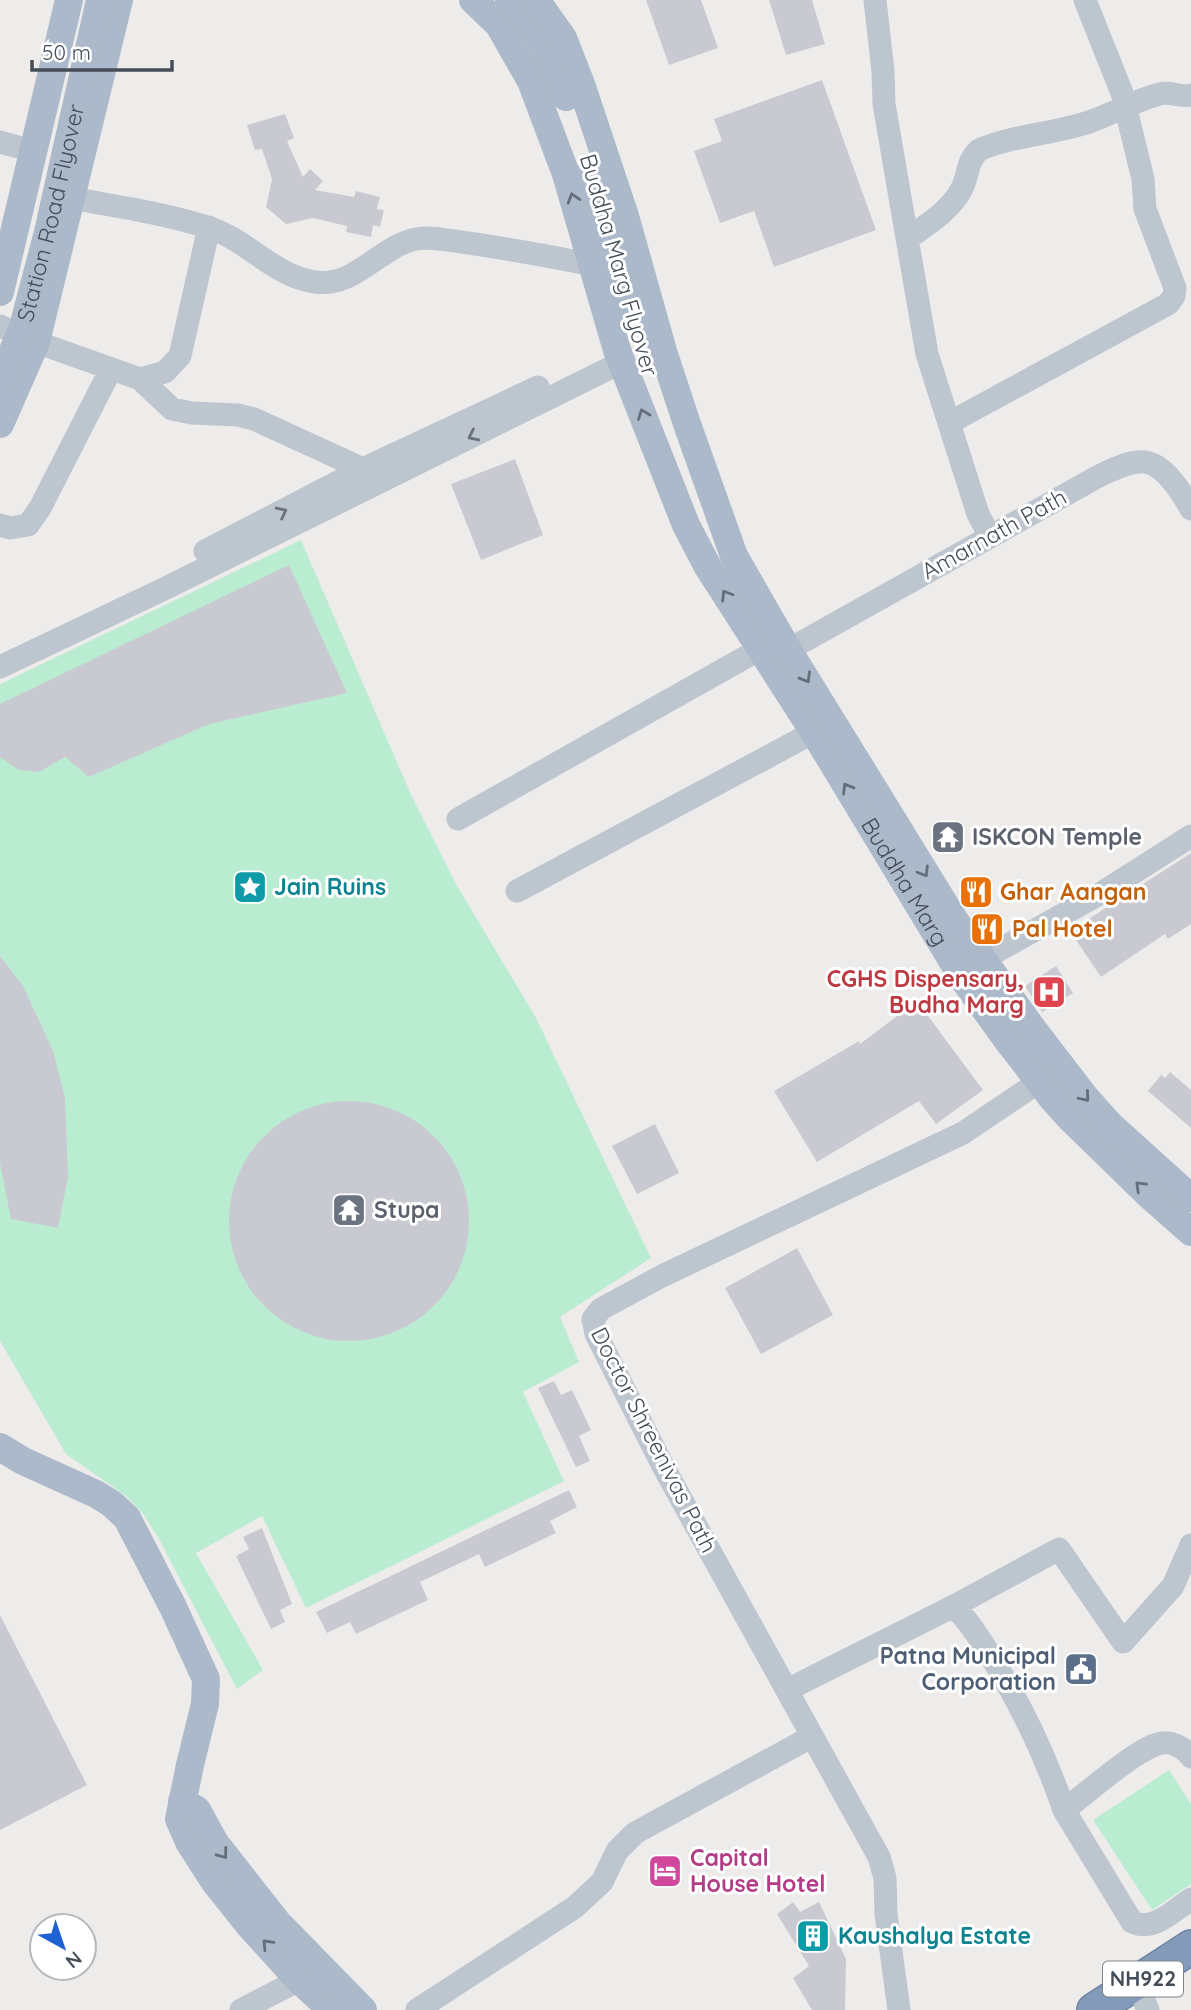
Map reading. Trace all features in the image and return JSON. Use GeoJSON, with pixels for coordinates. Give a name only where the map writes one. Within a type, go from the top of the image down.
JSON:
{"type":"FeatureCollection","features":[{"type":"Feature","properties":{"kind":"highway","name":"NH922"},"geometry":{"type":"LineString","coordinates":[[1094,2010],[1191,1947]]}},
{"type":"Feature","properties":{"kind":"highway","name":"NH922"},"geometry":{"type":"LineString","coordinates":[[1142,2008],[1191,1974]]}},
{"type":"Feature","properties":{"kind":"main road"},"geometry":{"type":"LineString","coordinates":[[0,292],[69,0]]}},
{"type":"Feature","properties":{"kind":"main road","name":"Station Road Flyover"},"geometry":{"type":"LineString","coordinates":[[0,340],[15,293],[83,0]]}},
{"type":"Feature","properties":{"kind":"main road","name":"Station Road Flyover"},"geometry":{"type":"LineString","coordinates":[[0,382],[23,327],[48,232],[100,0]]}},
{"type":"Feature","properties":{"kind":"main road"},"geometry":{"type":"LineString","coordinates":[[0,424],[36,342],[119,0]]}},
{"type":"Feature","properties":{"kind":"main road"},"geometry":{"type":"LineString","coordinates":[[473,0],[499,25],[531,81],[566,174],[620,356],[686,525],[707,543],[734,556]]}},
{"type":"Feature","properties":{"kind":"main road","name":"Buddha Marg Flyover"},"geometry":{"type":"LineString","coordinates":[[509,0],[520,10],[558,74],[582,139],[658,398],[707,543]]}},
{"type":"Feature","properties":{"kind":"main road"},"geometry":{"type":"LineString","coordinates":[[536,0],[563,38],[581,84],[625,216],[679,400],[734,556]]}},
{"type":"Feature","properties":{"kind":"main road","name":"Buddha Marg"},"geometry":{"type":"LineString","coordinates":[[707,543],[760,649],[814,732],[964,980],[1050,1074],[1191,1198]]}},
{"type":"Feature","properties":{"kind":"main road","name":"Buddha Marg"},"geometry":{"type":"LineString","coordinates":[[734,556],[909,848],[983,959],[1050,1074],[1071,1119],[1191,1232]]}},
{"type":"Feature","properties":{"kind":"main road"},"geometry":{"type":"LineString","coordinates":[[3,1453],[96,1494],[127,1518],[206,1679],[205,1704],[179,1819],[214,1881],[249,1925],[299,1980],[332,2010]]}},
{"type":"Feature","properties":{"kind":"main road"},"geometry":{"type":"LineString","coordinates":[[182,1801],[197,1811],[215,1843],[278,1922],[363,2010]]}},
{"type":"Feature","properties":{"kind":"street"},"geometry":{"type":"LineString","coordinates":[[875,0],[884,78],[884,104],[927,354],[978,514],[990,537]]}},
{"type":"Feature","properties":{"kind":"street"},"geometry":{"type":"LineString","coordinates":[[949,422],[1168,304],[1174,296],[1175,288],[1145,209],[1143,179],[1125,105],[1085,0]]}},
{"type":"Feature","properties":{"kind":"street"},"geometry":{"type":"LineString","coordinates":[[907,239],[950,205],[960,192],[968,164],[979,150],[1088,122],[1125,105],[1169,92],[1184,97],[1191,95]]}},
{"type":"Feature","properties":{"kind":"street"},"geometry":{"type":"LineString","coordinates":[[0,142],[33,151]]}},
{"type":"Feature","properties":{"kind":"street"},"geometry":{"type":"LineString","coordinates":[[72,198],[209,227],[240,242],[282,271],[317,283],[340,280],[413,239],[430,238],[504,248],[594,265]]}},
{"type":"Feature","properties":{"kind":"street"},"geometry":{"type":"LineString","coordinates":[[140,379],[165,372],[180,356],[209,227]]}},
{"type":"Feature","properties":{"kind":"street"},"geometry":{"type":"LineString","coordinates":[[0,326],[36,342],[140,379],[172,410],[238,415],[254,419],[371,476]]}},
{"type":"Feature","properties":{"kind":"street"},"geometry":{"type":"LineString","coordinates":[[0,667],[371,476],[620,356]]}},
{"type":"Feature","properties":{"kind":"street"},"geometry":{"type":"LineString","coordinates":[[0,525],[10,528],[28,525],[40,508],[111,369]]}},
{"type":"Feature","properties":{"kind":"street","name":"Amarnath Path"},"geometry":{"type":"LineString","coordinates":[[788,650],[1097,477],[1130,464],[1146,462],[1165,474],[1180,489],[1191,509]]}},
{"type":"Feature","properties":{"kind":"street"},"geometry":{"type":"LineString","coordinates":[[0,650],[232,547]]}},
{"type":"Feature","properties":{"kind":"street"},"geometry":{"type":"LineString","coordinates":[[458,819],[760,649]]}},
{"type":"Feature","properties":{"kind":"street"},"geometry":{"type":"LineString","coordinates":[[517,891],[814,732]]}},
{"type":"Feature","properties":{"kind":"street"},"geometry":{"type":"LineString","coordinates":[[983,959],[1103,892],[1191,836]]}},
{"type":"Feature","properties":{"kind":"street","name":"Doctor Shreenivas Path"},"geometry":{"type":"LineString","coordinates":[[899,2010],[886,1914],[885,1878],[878,1857],[664,1468],[596,1335],[593,1320],[601,1309],[662,1276],[963,1133],[1050,1074]]}},
{"type":"Feature","properties":{"kind":"street"},"geometry":{"type":"LineString","coordinates":[[787,1690],[1059,1549],[1123,1642],[1172,1586],[1191,1545]]}},
{"type":"Feature","properties":{"kind":"street"},"geometry":{"type":"LineString","coordinates":[[954,1605],[971,1624],[1020,1705],[1049,1767],[1064,1810],[1132,1922],[1142,1927],[1152,1925],[1191,1899]]}},
{"type":"Feature","properties":{"kind":"street"},"geometry":{"type":"LineString","coordinates":[[417,2010],[575,1907],[602,1882],[617,1851],[635,1833],[811,1737]]}},
{"type":"Feature","properties":{"kind":"street"},"geometry":{"type":"LineString","coordinates":[[1064,1810],[1144,1750],[1160,1743],[1174,1744],[1187,1751],[1191,1757]]}},
{"type":"Feature","properties":{"kind":"street"},"geometry":{"type":"LineString","coordinates":[[241,2010],[299,1980]]}},
{"type":"Feature","properties":{"kind":"green space"},"geometry":{"type":"Polygon","coordinates":[[[301,540],[412,797],[456,884],[536,1018],[651,1258],[560,1317],[579,1362],[523,1392],[564,1481],[306,1608],[262,1516],[196,1553],[263,1670],[237,1689],[144,1515],[126,1496],[66,1454],[0,1341],[0,684],[301,540]]]}},
{"type":"Feature","properties":{"kind":"green space"},"geometry":{"type":"Polygon","coordinates":[[[1169,1770],[1191,1804],[1191,1884],[1152,1910],[1093,1820],[1169,1770]]]}},
{"type":"Feature","properties":{"kind":"building"},"geometry":{"type":"Polygon","coordinates":[[[646,0],[701,0],[718,48],[669,65],[646,0]]]}},
{"type":"Feature","properties":{"kind":"building"},"geometry":{"type":"Polygon","coordinates":[[[769,0],[812,0],[825,44],[786,55],[769,0]]]}},
{"type":"Feature","properties":{"kind":"building"},"geometry":{"type":"Polygon","coordinates":[[[822,80],[876,230],[774,267],[754,211],[720,223],[694,151],[722,141],[714,119],[822,80]]]}},
{"type":"Feature","properties":{"kind":"building"},"geometry":{"type":"Polygon","coordinates":[[[285,114],[294,138],[287,141],[303,177],[310,169],[323,181],[315,190],[354,197],[356,191],[380,197],[377,209],[384,210],[380,227],[373,225],[371,237],[346,232],[347,226],[313,218],[286,224],[266,207],[272,179],[262,149],[255,150],[247,125],[285,114]]]}},
{"type":"Feature","properties":{"kind":"building"},"geometry":{"type":"Polygon","coordinates":[[[515,459],[543,535],[481,560],[451,484],[515,459]]]}},
{"type":"Feature","properties":{"kind":"building"},"geometry":{"type":"Polygon","coordinates":[[[289,565],[347,693],[209,724],[89,777],[65,757],[39,772],[19,770],[0,757],[0,704],[289,565]]]}},
{"type":"Feature","properties":{"kind":"building"},"geometry":{"type":"Polygon","coordinates":[[[1191,853],[1191,924],[1168,939],[1165,934],[1101,977],[1070,931],[1191,853]]]}},
{"type":"Feature","properties":{"kind":"building"},"geometry":{"type":"Polygon","coordinates":[[[0,956],[23,986],[53,1051],[65,1098],[68,1177],[58,1228],[11,1219],[0,1163],[0,956]]]}},
{"type":"Feature","properties":{"kind":"building"},"geometry":{"type":"Polygon","coordinates":[[[1056,966],[1073,993],[1042,1012],[1025,986],[1056,966]]]}},
{"type":"Feature","properties":{"kind":"building"},"geometry":{"type":"Polygon","coordinates":[[[917,1001],[983,1090],[936,1124],[919,1101],[817,1162],[774,1091],[859,1041],[860,1044],[917,1001]]]}},
{"type":"Feature","properties":{"kind":"building"},"geometry":{"type":"Polygon","coordinates":[[[1170,1072],[1191,1090],[1191,1128],[1148,1091],[1161,1075],[1165,1078],[1170,1072]]]}},
{"type":"Feature","properties":{"kind":"building","name":"Stupa"},"geometry":{"type":"Polygon","coordinates":[[[349,1101],[395,1110],[416,1121],[434,1136],[449,1154],[460,1175],[469,1221],[460,1267],[449,1288],[434,1306],[416,1321],[395,1332],[349,1341],[303,1332],[282,1321],[264,1306],[249,1288],[238,1267],[229,1221],[238,1175],[249,1154],[264,1136],[282,1121],[303,1110],[349,1101]]]}},
{"type":"Feature","properties":{"kind":"building"},"geometry":{"type":"Polygon","coordinates":[[[655,1124],[679,1173],[637,1194],[612,1146],[655,1124]]]}},
{"type":"Feature","properties":{"kind":"building"},"geometry":{"type":"Polygon","coordinates":[[[797,1248],[833,1315],[761,1354],[725,1288],[797,1248]]]}},
{"type":"Feature","properties":{"kind":"building"},"geometry":{"type":"Polygon","coordinates":[[[554,1381],[561,1395],[572,1390],[591,1430],[579,1436],[590,1461],[576,1467],[538,1388],[554,1381]]]}},
{"type":"Feature","properties":{"kind":"building"},"geometry":{"type":"Polygon","coordinates":[[[569,1490],[577,1507],[550,1521],[556,1533],[485,1567],[479,1554],[420,1582],[428,1600],[356,1634],[350,1622],[327,1633],[316,1612],[569,1490]]]}},
{"type":"Feature","properties":{"kind":"building"},"geometry":{"type":"Polygon","coordinates":[[[262,1528],[292,1604],[280,1610],[285,1622],[271,1629],[236,1556],[249,1549],[243,1537],[262,1528]]]}},
{"type":"Feature","properties":{"kind":"building"},"geometry":{"type":"Polygon","coordinates":[[[0,1615],[87,1785],[0,1830],[0,1615]]]}},
{"type":"Feature","properties":{"kind":"building","name":"Kaushalya Estate"},"geometry":{"type":"Polygon","coordinates":[[[793,1902],[800,1912],[819,1902],[846,1959],[845,2010],[812,2010],[793,1978],[809,1966],[777,1914],[793,1902]]]}},
{"type":"Feature","properties":{"kind":"place","name":"ISKCON Temple"},"geometry":{"type":"Point","coordinates":[948,837]}},
{"type":"Feature","properties":{"kind":"place","name":"Jain Ruins"},"geometry":{"type":"Point","coordinates":[250,887]}},
{"type":"Feature","properties":{"kind":"place","name":"Ghar Aangan"},"geometry":{"type":"Point","coordinates":[976,892]}},
{"type":"Feature","properties":{"kind":"place","name":"Pal Hotel"},"geometry":{"type":"Point","coordinates":[987,929]}},
{"type":"Feature","properties":{"kind":"place","name":"CGHS Dispensary, Budha Marg"},"geometry":{"type":"Point","coordinates":[1049,992]}},
{"type":"Feature","properties":{"kind":"place","name":"Stupa"},"geometry":{"type":"Point","coordinates":[349,1210]}},
{"type":"Feature","properties":{"kind":"place","name":"Patna Municipal Corporation"},"geometry":{"type":"Point","coordinates":[1081,1669]}},
{"type":"Feature","properties":{"kind":"place","name":"Capital House Hotel"},"geometry":{"type":"Point","coordinates":[665,1871]}},
{"type":"Feature","properties":{"kind":"place","name":"Kaushalya Estate"},"geometry":{"type":"Point","coordinates":[813,1936]}}]}
